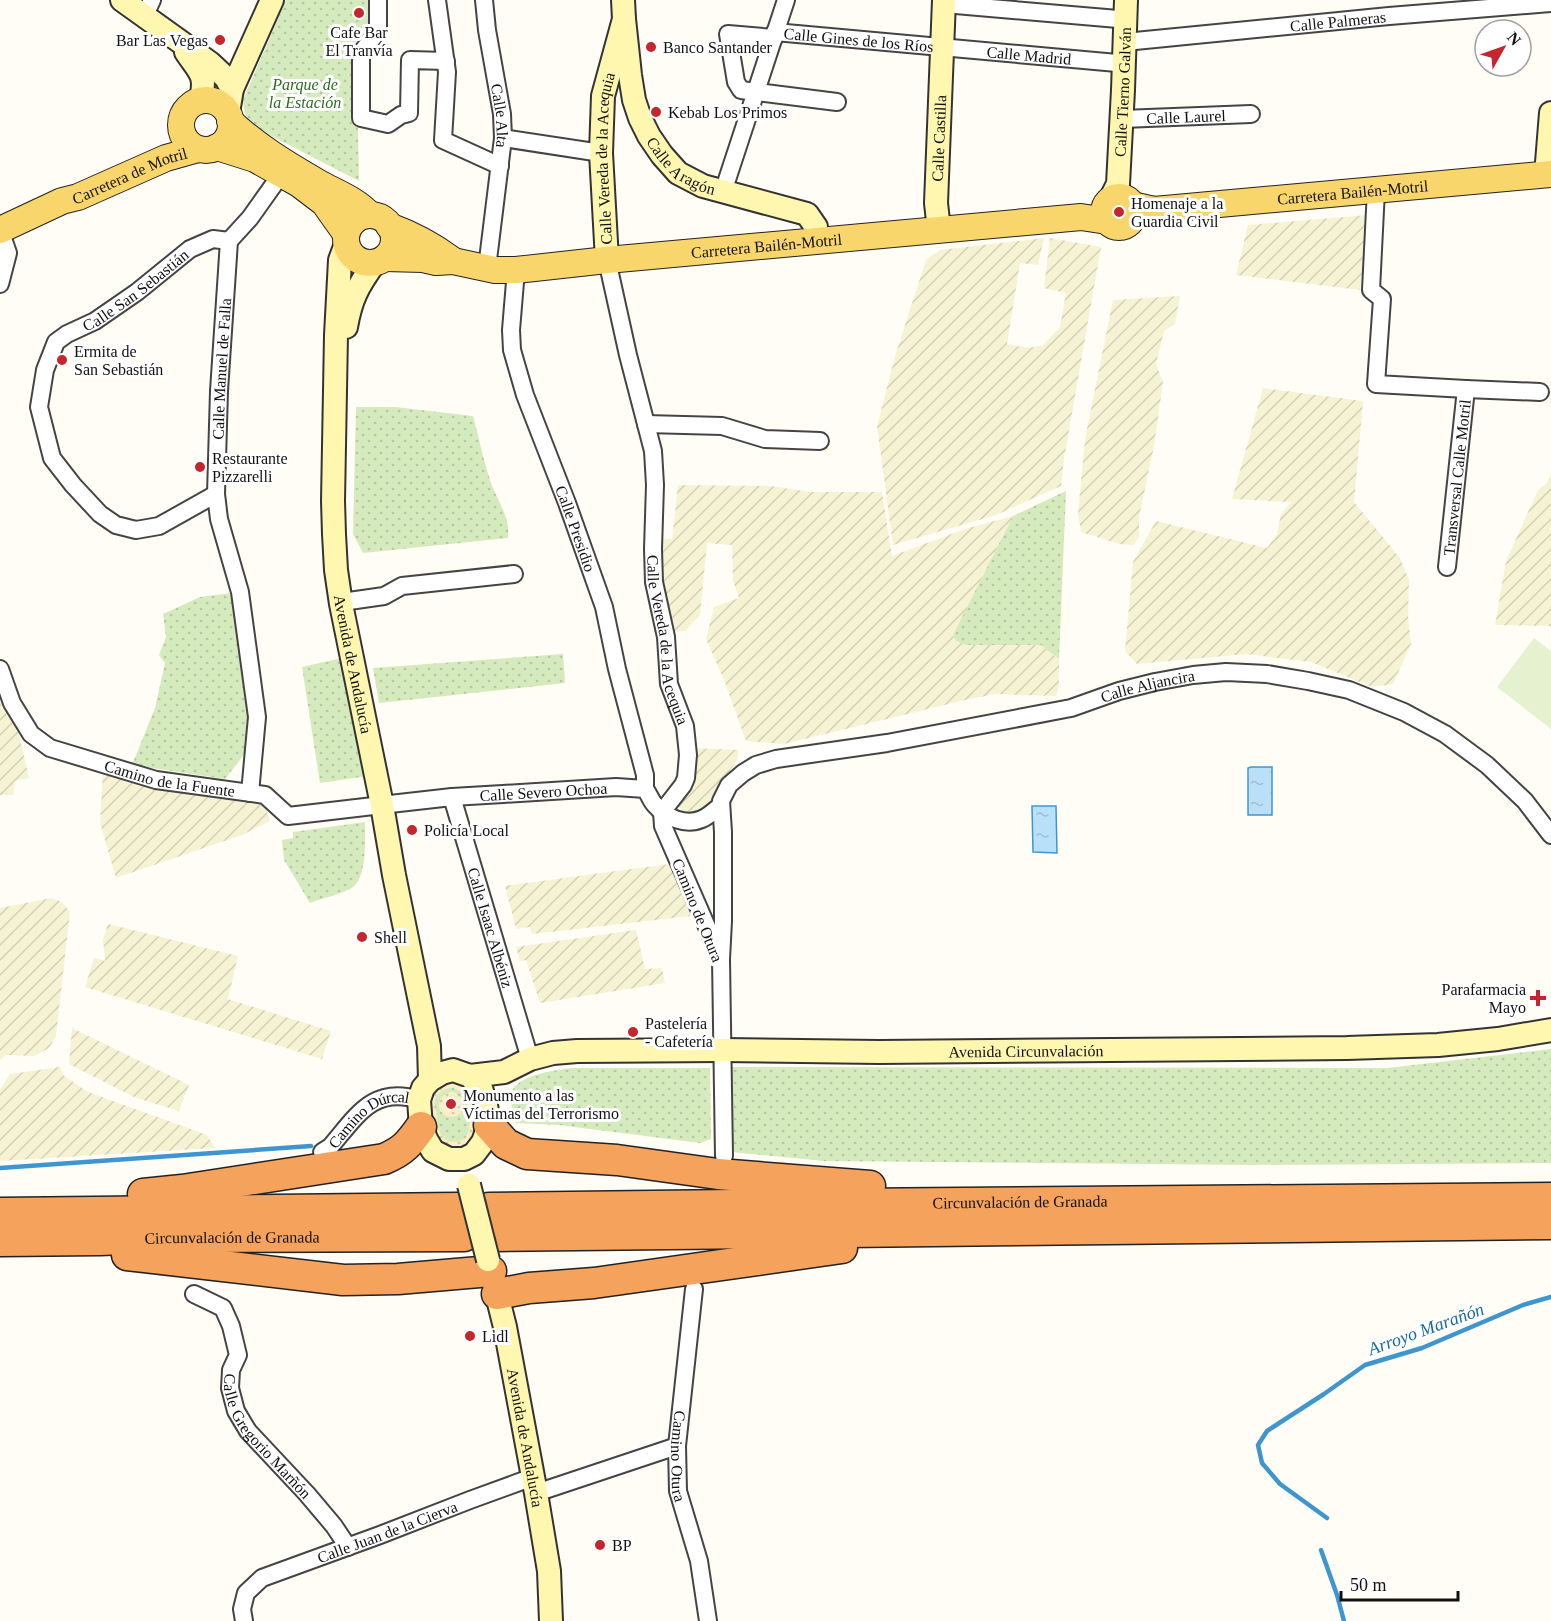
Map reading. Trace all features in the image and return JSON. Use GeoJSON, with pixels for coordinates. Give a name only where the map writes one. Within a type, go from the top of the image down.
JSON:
{"type":"FeatureCollection","features":[{"type":"Feature","properties":{"kind":"highway"},"geometry":{"type":"LineString","coordinates":[[0,1201],[120,1196],[182,1190],[384,1159],[399,1153],[412,1140],[420,1113]]}},
{"type":"Feature","properties":{"kind":"highway"},"geometry":{"type":"LineString","coordinates":[[487,1115],[506,1144],[526,1154],[617,1160],[718,1174],[934,1190],[980,1203]]}},
{"type":"Feature","properties":{"kind":"highway","name":"Circunvalación de Granada"},"geometry":{"type":"LineString","coordinates":[[492,1254],[980,1203],[1551,1198]]}},
{"type":"Feature","properties":{"kind":"highway","name":"Circunvalación de Granada"},"geometry":{"type":"LineString","coordinates":[[0,1213],[463,1210]]}},
{"type":"Feature","properties":{"kind":"highway","name":"Circunvalación de Granada"},"geometry":{"type":"LineString","coordinates":[[0,1241],[183,1237],[463,1210]]}},
{"type":"Feature","properties":{"kind":"highway","name":"Circunvalación de Granada"},"geometry":{"type":"LineString","coordinates":[[492,1254],[949,1231],[1551,1224]]}},
{"type":"Feature","properties":{"kind":"highway"},"geometry":{"type":"LineString","coordinates":[[53,1240],[102,1253],[164,1258],[343,1280],[398,1279],[492,1254],[530,1288],[594,1283],[843,1248],[899,1244],[949,1231]]}},
{"type":"Feature","properties":{"kind":"main road"},"geometry":{"type":"LineString","coordinates":[[208,148],[224,143],[229,136],[230,108],[213,102],[200,101],[185,112],[181,123],[186,140],[208,148],[255,159],[282,172],[306,188],[324,203],[346,239],[349,250],[357,259],[369,263],[380,260],[393,244],[392,232],[380,221],[362,217],[349,226],[346,239]]}},
{"type":"Feature","properties":{"kind":"main road","name":"Carretera Bailén-Motril"},"geometry":{"type":"LineString","coordinates":[[230,108],[259,146],[319,183],[361,205],[380,221],[438,250],[453,261]]}},
{"type":"Feature","properties":{"kind":"main road","name":"Carretera de Motril"},"geometry":{"type":"LineString","coordinates":[[62,201],[74,190],[140,156],[181,123]]}},
{"type":"Feature","properties":{"kind":"main road","name":"Carretera de Motril"},"geometry":{"type":"LineString","coordinates":[[0,230],[62,201],[78,197],[166,158],[208,148]]}},
{"type":"Feature","properties":{"kind":"main road","name":"Carretera Bailén-Motril"},"geometry":{"type":"LineString","coordinates":[[380,260],[453,261],[487,268],[516,270],[609,269],[816,241],[1081,217],[1123,205],[1376,190],[1548,175]]}},
{"type":"Feature","properties":{"kind":"street"},"geometry":{"type":"LineString","coordinates":[[122,0],[148,8],[181,44],[199,69],[202,94],[200,101]]}},
{"type":"Feature","properties":{"kind":"street"},"geometry":{"type":"LineString","coordinates":[[230,108],[272,0]]}},
{"type":"Feature","properties":{"kind":"street"},"geometry":{"type":"LineString","coordinates":[[378,0],[378,31],[361,53],[361,118],[388,124],[401,115],[409,113],[410,60],[446,61]]}},
{"type":"Feature","properties":{"kind":"street"},"geometry":{"type":"LineString","coordinates":[[436,0],[447,72],[443,140],[500,166]]}},
{"type":"Feature","properties":{"kind":"street","name":"Calle Alta"},"geometry":{"type":"LineString","coordinates":[[484,0],[502,114],[503,138],[487,268]]}},
{"type":"Feature","properties":{"kind":"street"},"geometry":{"type":"LineString","coordinates":[[723,192],[786,0]]}},
{"type":"Feature","properties":{"kind":"street"},"geometry":{"type":"LineString","coordinates":[[944,2],[1122,9]]}},
{"type":"Feature","properties":{"kind":"street","name":"Calle Castilla"},"geometry":{"type":"LineString","coordinates":[[939,230],[936,203],[944,2]]}},
{"type":"Feature","properties":{"kind":"street","name":"Calle Palmeras"},"geometry":{"type":"LineString","coordinates":[[1125,42],[1389,8],[1551,3]]}},
{"type":"Feature","properties":{"kind":"street","name":"Calle Vereda de la Acequia"},"geometry":{"type":"LineString","coordinates":[[624,9],[603,96],[601,153],[609,269],[653,451],[654,582],[666,637],[669,684],[685,726],[688,755],[686,778],[683,785],[662,812]]}},
{"type":"Feature","properties":{"kind":"street","name":"Calle Aragón"},"geometry":{"type":"LineString","coordinates":[[624,9],[634,100],[649,136],[662,155],[678,173],[703,186],[807,214],[816,227],[816,241]]}},
{"type":"Feature","properties":{"kind":"street","name":"Calle Tierno Galván"},"geometry":{"type":"LineString","coordinates":[[1122,9],[1125,42],[1122,119],[1123,205]]}},
{"type":"Feature","properties":{"kind":"street","name":"Calle Gines de los Ríos"},"geometry":{"type":"LineString","coordinates":[[756,92],[741,90],[736,81],[728,34],[942,46]]}},
{"type":"Feature","properties":{"kind":"street"},"geometry":{"type":"LineString","coordinates":[[181,44],[206,60],[226,78],[230,108]]}},
{"type":"Feature","properties":{"kind":"street","name":"Calle Madrid"},"geometry":{"type":"LineString","coordinates":[[942,46],[1117,63]]}},
{"type":"Feature","properties":{"kind":"street"},"geometry":{"type":"LineString","coordinates":[[756,92],[837,102]]}},
{"type":"Feature","properties":{"kind":"street"},"geometry":{"type":"LineString","coordinates":[[1548,175],[1551,113]]}},
{"type":"Feature","properties":{"kind":"street","name":"Calle Laurel"},"geometry":{"type":"LineString","coordinates":[[1122,119],[1251,114]]}},
{"type":"Feature","properties":{"kind":"street"},"geometry":{"type":"LineString","coordinates":[[503,138],[601,153]]}},
{"type":"Feature","properties":{"kind":"street"},"geometry":{"type":"LineString","coordinates":[[229,241],[250,218],[282,172]]}},
{"type":"Feature","properties":{"kind":"street","name":"Transversal Calle Motril"},"geometry":{"type":"LineString","coordinates":[[1376,190],[1371,290],[1382,299],[1376,384],[1540,392]]}},
{"type":"Feature","properties":{"kind":"street"},"geometry":{"type":"LineString","coordinates":[[0,230],[8,253],[0,284]]}},
{"type":"Feature","properties":{"kind":"street","name":"Calle San Sebastián"},"geometry":{"type":"LineString","coordinates":[[216,494],[159,526],[136,530],[116,525],[100,514],[52,458],[39,407],[45,370],[56,342],[67,334],[95,321],[190,249],[213,239],[229,241]]}},
{"type":"Feature","properties":{"kind":"street","name":"Avenida de Andalucía"},"geometry":{"type":"LineString","coordinates":[[346,239],[340,260],[337,312],[333,534],[341,604],[400,861],[438,1043],[445,1060],[462,1073]]}},
{"type":"Feature","properties":{"kind":"street","name":"Calle Manuel de Falla"},"geometry":{"type":"LineString","coordinates":[[229,241],[219,391],[216,494],[219,519],[240,592],[257,717],[250,793]]}},
{"type":"Feature","properties":{"kind":"street","name":"Avenida de Andalucía"},"geometry":{"type":"LineString","coordinates":[[380,260],[358,287],[350,305],[344,335],[342,533],[344,567],[386,805],[394,875],[429,1046],[430,1080]]}},
{"type":"Feature","properties":{"kind":"street","name":"Calle Presidio"},"geometry":{"type":"LineString","coordinates":[[516,270],[511,330],[512,350],[525,395],[567,502],[604,607],[617,669],[645,775],[645,789]]}},
{"type":"Feature","properties":{"kind":"street","name":"Transversal Calle Motril"},"geometry":{"type":"LineString","coordinates":[[1447,567],[1466,389]]}},
{"type":"Feature","properties":{"kind":"street"},"geometry":{"type":"LineString","coordinates":[[646,424],[722,426],[765,439],[820,441]]}},
{"type":"Feature","properties":{"kind":"street"},"geometry":{"type":"LineString","coordinates":[[349,601],[384,596],[402,586],[514,574]]}},
{"type":"Feature","properties":{"kind":"street","name":"Camino de la Fuente"},"geometry":{"type":"LineString","coordinates":[[0,669],[12,703],[31,734],[50,748],[156,780],[265,795],[288,816],[386,805]]}},
{"type":"Feature","properties":{"kind":"street","name":"Calle Aljancira"},"geometry":{"type":"LineString","coordinates":[[682,822],[703,819],[721,805],[729,785],[743,773],[756,765],[776,759],[887,743],[1071,708],[1146,684],[1192,675],[1226,672],[1267,674],[1349,690],[1404,712],[1445,734],[1487,765],[1525,801],[1551,835]]}},
{"type":"Feature","properties":{"kind":"street","name":"Calle Severo Ochoa"},"geometry":{"type":"LineString","coordinates":[[386,805],[452,797],[615,787],[645,789]]}},
{"type":"Feature","properties":{"kind":"street"},"geometry":{"type":"LineString","coordinates":[[645,789],[654,805],[662,812],[682,822]]}},
{"type":"Feature","properties":{"kind":"street","name":"Calle Isaac Albéniz"},"geometry":{"type":"LineString","coordinates":[[452,797],[530,1059]]}},
{"type":"Feature","properties":{"kind":"street"},"geometry":{"type":"LineString","coordinates":[[721,805],[723,832],[721,959]]}},
{"type":"Feature","properties":{"kind":"street","name":"Camino de Otura"},"geometry":{"type":"LineString","coordinates":[[662,812],[663,826],[721,959],[724,1156]]}},
{"type":"Feature","properties":{"kind":"street"},"geometry":{"type":"LineString","coordinates":[[703,819],[723,832]]}},
{"type":"Feature","properties":{"kind":"street","name":"Camino de Otura"},"geometry":{"type":"LineString","coordinates":[[671,845],[682,822]]}},
{"type":"Feature","properties":{"kind":"street","name":"Avenida Circunvalación"},"geometry":{"type":"LineString","coordinates":[[462,1073],[504,1072],[530,1059],[553,1053],[577,1051],[879,1052],[1347,1048],[1438,1045],[1498,1039],[1551,1030]]}},
{"type":"Feature","properties":{"kind":"street"},"geometry":{"type":"LineString","coordinates":[[487,1115],[481,1088],[462,1073],[442,1073],[430,1080],[423,1088],[420,1113],[427,1141],[433,1150],[449,1159],[464,1159],[474,1154],[483,1142],[487,1115],[504,1072]]}},
{"type":"Feature","properties":{"kind":"street","name":"Camino Dúrcal"},"geometry":{"type":"LineString","coordinates":[[322,1152],[330,1147],[371,1102],[388,1096],[402,1095],[420,1113]]}},
{"type":"Feature","properties":{"kind":"street","name":"Avenida de Andalucía"},"geometry":{"type":"LineString","coordinates":[[463,1210],[474,1154]]}},
{"type":"Feature","properties":{"kind":"street","name":"Avenida de Andalucía"},"geometry":{"type":"LineString","coordinates":[[449,1159],[463,1210],[492,1254],[549,1571],[551,1621]]}},
{"type":"Feature","properties":{"kind":"street","name":"Camino Otura"},"geometry":{"type":"LineString","coordinates":[[694,1289],[677,1446],[678,1491],[699,1561],[708,1621]]}},
{"type":"Feature","properties":{"kind":"street","name":"Calle Gregorio Marñón"},"geometry":{"type":"LineString","coordinates":[[194,1294],[223,1308],[231,1326],[238,1355],[231,1370],[230,1388],[236,1411],[248,1431],[321,1510],[348,1547]]}},
{"type":"Feature","properties":{"kind":"street","name":"Calle Juan de la Cierva"},"geometry":{"type":"LineString","coordinates":[[244,1621],[242,1609],[246,1593],[262,1578],[470,1500],[677,1446]]}},
{"type":"Feature","properties":{"kind":"shaded area"},"geometry":{"type":"Polygon","coordinates":[[[1368,215],[1360,290],[1236,275],[1248,225],[1368,215]]]}},
{"type":"Feature","properties":{"kind":"shaded area"},"geometry":{"type":"Polygon","coordinates":[[[1044,238],[1038,265],[1020,263],[1007,344],[1029,348],[1043,345],[1060,327],[1066,293],[1044,288],[1050,238],[1101,247],[1061,486],[996,515],[893,545],[877,426],[895,356],[926,260],[940,250],[1044,238]]]}},
{"type":"Feature","properties":{"kind":"shaded area"},"geometry":{"type":"Polygon","coordinates":[[[1180,296],[1175,324],[1164,331],[1156,364],[1163,382],[1154,446],[1139,517],[1139,537],[1133,545],[1119,544],[1081,532],[1078,513],[1085,439],[1113,300],[1180,296]]]}},
{"type":"Feature","properties":{"kind":"shaded area"},"geometry":{"type":"Polygon","coordinates":[[[1263,388],[1363,401],[1354,502],[1400,558],[1409,580],[1408,616],[1411,644],[1393,684],[1372,687],[1311,662],[1246,654],[1137,664],[1125,651],[1133,562],[1156,521],[1267,548],[1277,534],[1281,514],[1291,502],[1232,499],[1263,388]]]}},
{"type":"Feature","properties":{"kind":"shaded area"},"geometry":{"type":"Polygon","coordinates":[[[1551,474],[1551,626],[1495,625],[1506,561],[1538,490],[1547,483],[1551,474]]]}},
{"type":"Feature","properties":{"kind":"shaded area"},"geometry":{"type":"Polygon","coordinates":[[[678,485],[770,486],[811,492],[882,492],[892,556],[965,529],[1013,516],[953,636],[967,645],[1041,645],[1059,659],[1059,685],[1056,696],[995,694],[784,744],[746,741],[706,639],[714,607],[739,598],[733,581],[732,545],[707,543],[700,615],[685,631],[670,632],[659,579],[658,538],[672,539],[678,485]]]}},
{"type":"Feature","properties":{"kind":"shaded area"},"geometry":{"type":"Polygon","coordinates":[[[0,702],[18,730],[29,778],[15,781],[13,795],[0,795],[0,702]]]}},
{"type":"Feature","properties":{"kind":"shaded area"},"geometry":{"type":"Polygon","coordinates":[[[691,748],[738,750],[738,758],[707,805],[697,812],[685,813],[674,802],[691,748]]]}},
{"type":"Feature","properties":{"kind":"shaded area"},"geometry":{"type":"Polygon","coordinates":[[[103,773],[157,785],[243,796],[265,805],[270,821],[242,835],[116,878],[100,823],[103,773]]]}},
{"type":"Feature","properties":{"kind":"shaded area"},"geometry":{"type":"Polygon","coordinates":[[[669,864],[691,916],[532,934],[530,927],[516,929],[505,886],[669,864]]]}},
{"type":"Feature","properties":{"kind":"shaded area"},"geometry":{"type":"Polygon","coordinates":[[[52,898],[63,903],[70,912],[56,1036],[49,1048],[34,1056],[6,1055],[0,1060],[0,908],[52,898]]]}},
{"type":"Feature","properties":{"kind":"shaded area"},"geometry":{"type":"Polygon","coordinates":[[[108,924],[238,956],[228,999],[331,1031],[322,1059],[85,987],[94,958],[105,961],[103,940],[108,924]]]}},
{"type":"Feature","properties":{"kind":"shaded area"},"geometry":{"type":"Polygon","coordinates":[[[636,930],[645,969],[662,968],[665,983],[540,1003],[526,960],[520,961],[516,947],[636,930]]]}},
{"type":"Feature","properties":{"kind":"shaded area"},"geometry":{"type":"Polygon","coordinates":[[[72,1028],[189,1085],[179,1111],[136,1098],[69,1064],[72,1028]]]}},
{"type":"Feature","properties":{"kind":"shaded area"},"geometry":{"type":"Polygon","coordinates":[[[60,1067],[63,1075],[88,1092],[207,1135],[215,1148],[0,1161],[0,1090],[10,1074],[60,1067]]]}},
{"type":"Feature","properties":{"kind":"green space","name":"Parque de la Estación"},"geometry":{"type":"Polygon","coordinates":[[[286,0],[372,0],[371,32],[356,33],[359,181],[252,126],[245,114],[243,100],[286,0]]]}},
{"type":"Feature","properties":{"kind":"green space"},"geometry":{"type":"Polygon","coordinates":[[[356,407],[395,407],[473,416],[490,480],[505,515],[508,538],[363,553],[353,534],[356,407]]]}},
{"type":"Feature","properties":{"kind":"green space"},"geometry":{"type":"Polygon","coordinates":[[[1066,491],[1059,659],[1041,645],[967,645],[956,641],[953,635],[1013,516],[1066,491]]]}},
{"type":"Feature","properties":{"kind":"green space"},"geometry":{"type":"Polygon","coordinates":[[[232,593],[251,718],[248,743],[243,756],[225,779],[132,765],[155,708],[165,663],[159,655],[166,637],[163,614],[200,597],[232,593]]]}},
{"type":"Feature","properties":{"kind":"green space"},"geometry":{"type":"Polygon","coordinates":[[[1534,638],[1551,651],[1551,729],[1497,687],[1534,638]]]}},
{"type":"Feature","properties":{"kind":"green space"},"geometry":{"type":"Polygon","coordinates":[[[563,654],[565,683],[379,703],[373,668],[563,654]]]}},
{"type":"Feature","properties":{"kind":"green space"},"geometry":{"type":"Polygon","coordinates":[[[342,658],[368,776],[320,783],[302,667],[342,658]]]}},
{"type":"Feature","properties":{"kind":"green space"},"geometry":{"type":"Polygon","coordinates":[[[365,822],[363,868],[356,884],[350,889],[310,903],[284,860],[282,840],[293,838],[293,832],[365,822]]]}},
{"type":"Feature","properties":{"kind":"green space"},"geometry":{"type":"Polygon","coordinates":[[[1551,1049],[1551,1163],[1252,1165],[824,1161],[731,1152],[732,1067],[1387,1068],[1551,1049]]]}},
{"type":"Feature","properties":{"kind":"green space"},"geometry":{"type":"Polygon","coordinates":[[[572,1068],[710,1068],[711,1139],[700,1143],[559,1125],[515,1123],[511,1097],[513,1089],[518,1084],[532,1076],[572,1068]]]}},
{"type":"Feature","properties":{"kind":"green space"},"geometry":{"type":"Polygon","coordinates":[[[449,1087],[455,1088],[465,1096],[469,1111],[470,1127],[463,1140],[457,1142],[446,1140],[440,1133],[434,1106],[439,1093],[449,1087]],[[451,1092],[443,1096],[441,1110],[446,1116],[458,1115],[463,1109],[461,1098],[451,1092]]]}},
{"type":"Feature","properties":{"kind":"sand"},"geometry":{"type":"Polygon","coordinates":[[[454,1084],[467,1093],[476,1124],[474,1133],[467,1143],[451,1146],[441,1141],[435,1132],[431,1102],[434,1094],[441,1087],[454,1084]],[[449,1088],[437,1095],[434,1106],[440,1133],[446,1140],[457,1142],[463,1140],[470,1127],[469,1111],[465,1096],[457,1089],[449,1088]]]}},
{"type":"Feature","properties":{"kind":"sand"},"geometry":{"type":"Polygon","coordinates":[[[451,1093],[460,1096],[463,1105],[460,1114],[451,1117],[442,1114],[439,1105],[442,1096],[451,1093]]]}},
{"type":"Feature","properties":{"kind":"water"},"geometry":{"type":"Polygon","coordinates":[[[1272,767],[1272,815],[1248,815],[1248,768],[1272,767]]]}},
{"type":"Feature","properties":{"kind":"water"},"geometry":{"type":"Polygon","coordinates":[[[1032,806],[1056,806],[1057,853],[1033,852],[1032,806]]]}},
{"type":"Feature","properties":{"kind":"waterway"},"geometry":{"type":"LineString","coordinates":[[0,1168],[311,1146]]}},
{"type":"Feature","properties":{"kind":"waterway","name":"Arroyo Marañón"},"geometry":{"type":"LineString","coordinates":[[1327,1518],[1280,1484],[1262,1463],[1258,1445],[1267,1431],[1365,1365],[1422,1348],[1523,1305],[1551,1297]]}},
{"type":"Feature","properties":{"kind":"waterway","name":"Arroyo Marañón"},"geometry":{"type":"LineString","coordinates":[[1321,1550],[1344,1621]]}},
{"type":"Feature","properties":{"kind":"place","name":"Cafe Bar El Tranvía"},"geometry":{"type":"Point","coordinates":[359,13]}},
{"type":"Feature","properties":{"kind":"place","name":"Bar Las Vegas"},"geometry":{"type":"Point","coordinates":[220,40]}},
{"type":"Feature","properties":{"kind":"place","name":"Banco Santander"},"geometry":{"type":"Point","coordinates":[651,47]}},
{"type":"Feature","properties":{"kind":"place","name":"Kebab Los Primos"},"geometry":{"type":"Point","coordinates":[656,112]}},
{"type":"Feature","properties":{"kind":"place","name":"Homenaje a la Guardia Civil"},"geometry":{"type":"Point","coordinates":[1119,212]}},
{"type":"Feature","properties":{"kind":"place","name":"Ermita de San Sebastián"},"geometry":{"type":"Point","coordinates":[62,360]}},
{"type":"Feature","properties":{"kind":"place","name":"Restaurante Pizzarelli"},"geometry":{"type":"Point","coordinates":[200,467]}},
{"type":"Feature","properties":{"kind":"place","name":"Policía Local"},"geometry":{"type":"Point","coordinates":[412,830]}},
{"type":"Feature","properties":{"kind":"place","name":"Shell"},"geometry":{"type":"Point","coordinates":[362,937]}},
{"type":"Feature","properties":{"kind":"place","name":"Parafarmacia Mayo"},"geometry":{"type":"Point","coordinates":[1538,998]}},
{"type":"Feature","properties":{"kind":"place","name":"Pastelería - Cafetería"},"geometry":{"type":"Point","coordinates":[633,1032]}},
{"type":"Feature","properties":{"kind":"place","name":"Monumento a las Víctimas del Terrorismo"},"geometry":{"type":"Point","coordinates":[451,1104]}},
{"type":"Feature","properties":{"kind":"place","name":"Lidl"},"geometry":{"type":"Point","coordinates":[470,1336]}},
{"type":"Feature","properties":{"kind":"place","name":"BP"},"geometry":{"type":"Point","coordinates":[600,1545]}}]}
